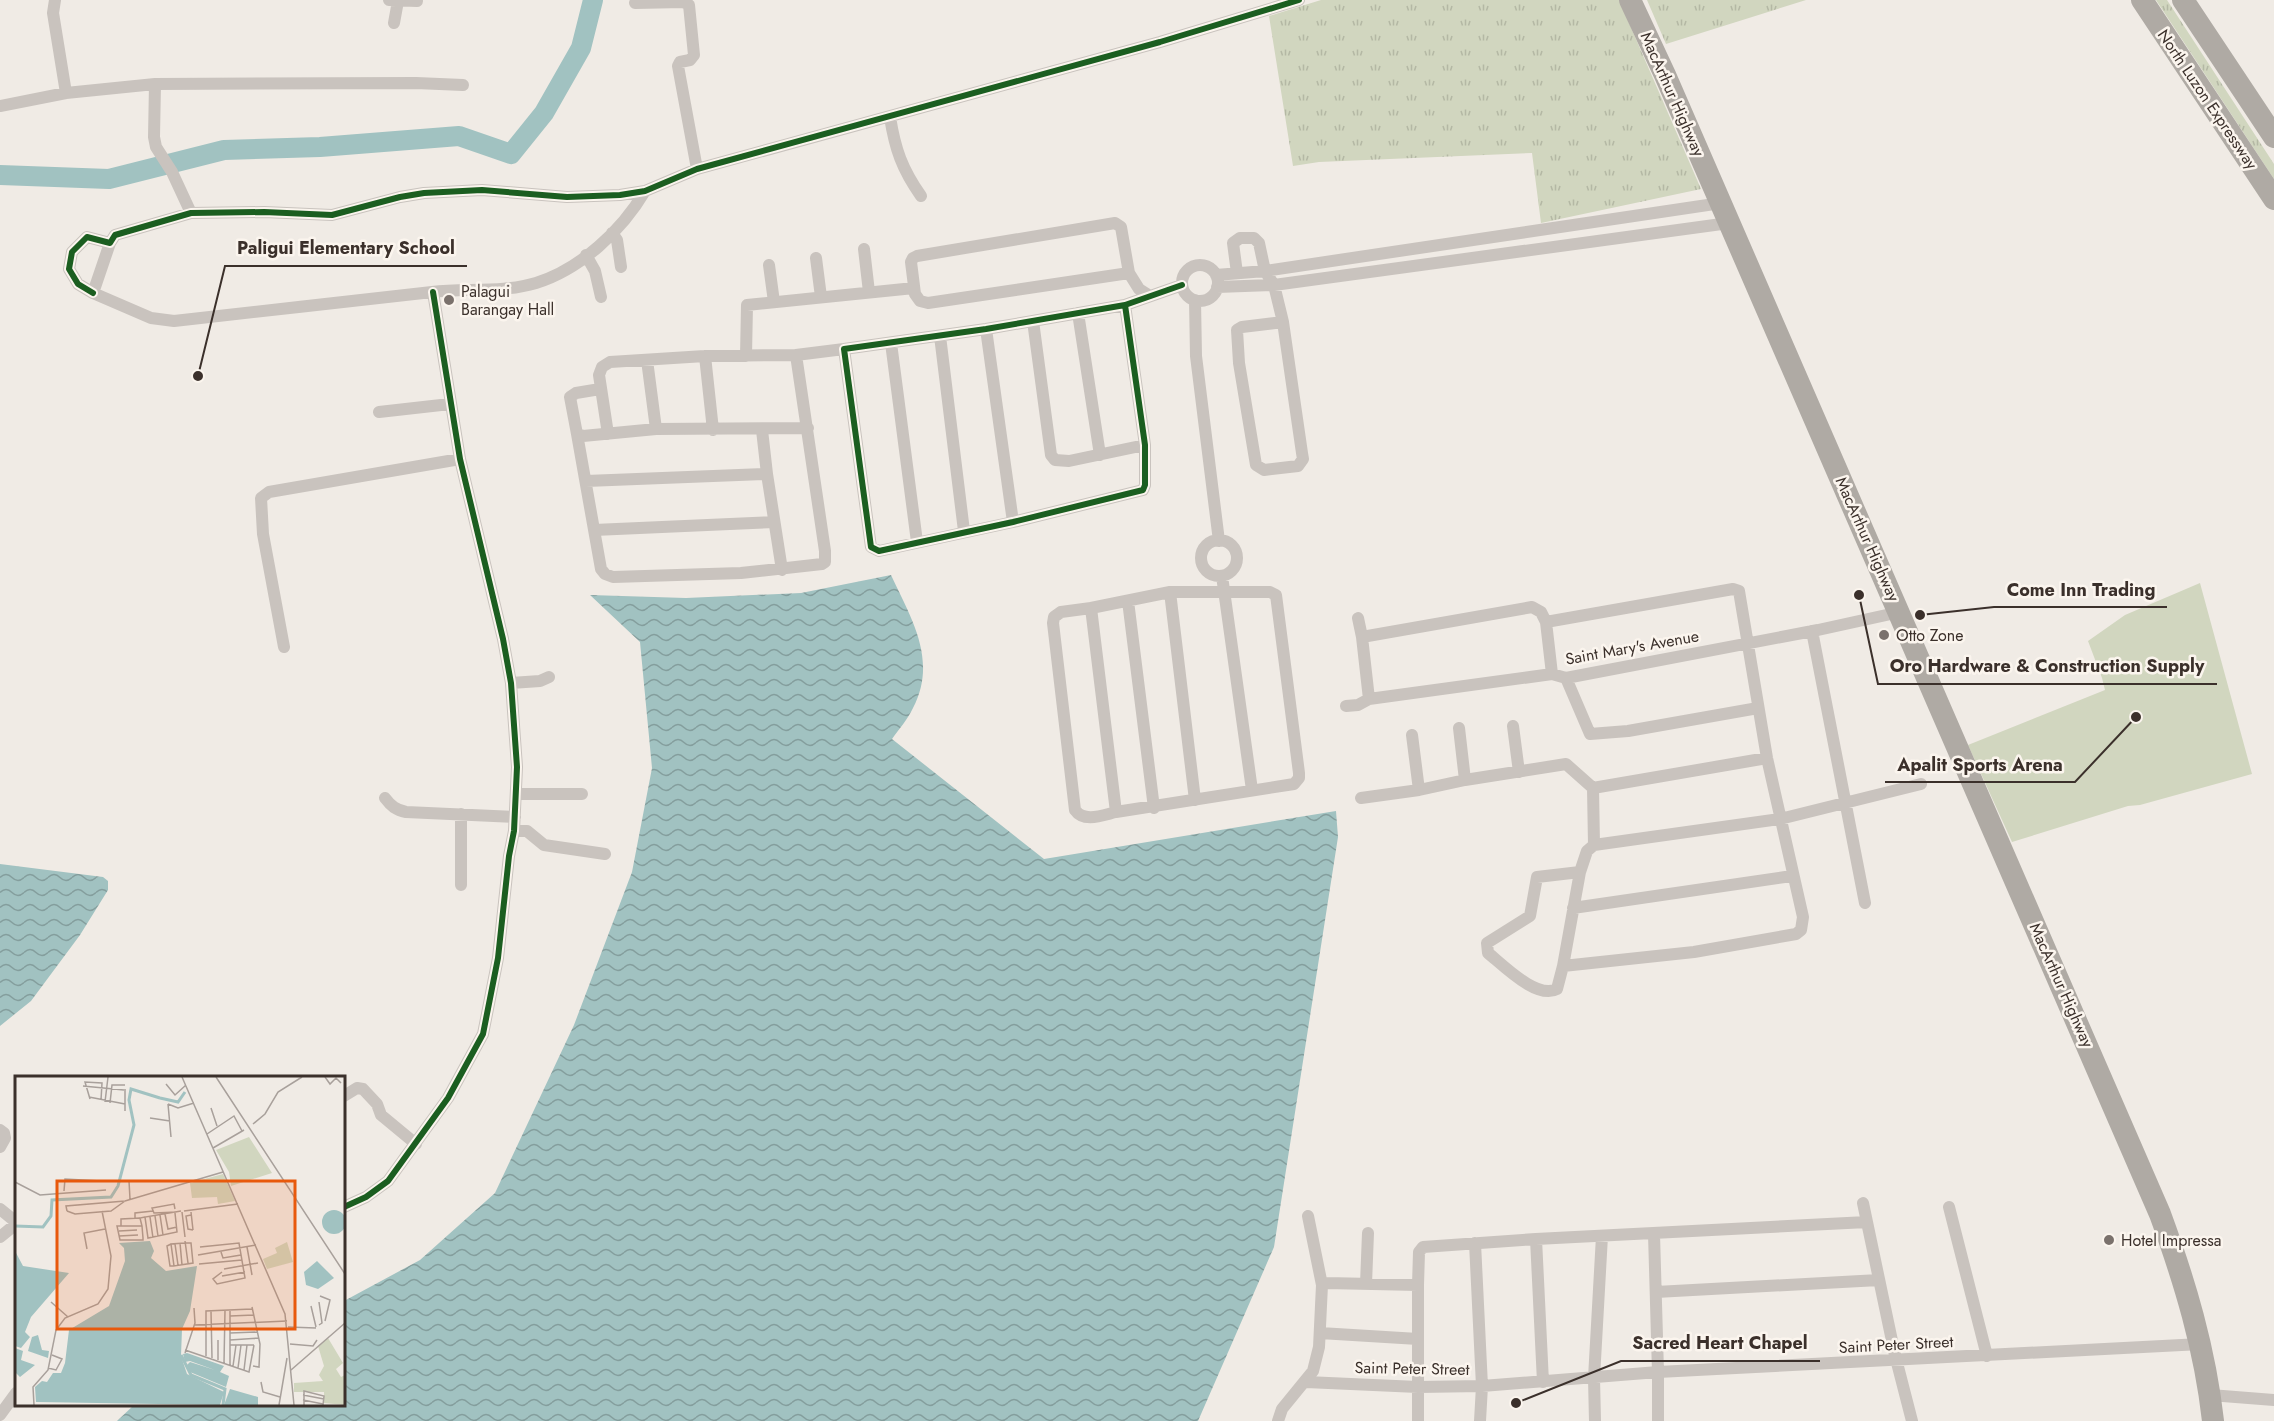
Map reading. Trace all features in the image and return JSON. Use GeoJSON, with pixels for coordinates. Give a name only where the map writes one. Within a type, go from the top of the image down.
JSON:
{"type":"FeatureCollection","features":[{"type":"Feature","properties":{"kind":"highway","name":"MacArthur Highway"},"geometry":{"type":"LineString","coordinates":[[1630,0],[1900,612],[2160,1214],[2182,1272],[2201,1344],[2212,1421]]}},
{"type":"Feature","properties":{"kind":"highway","name":"North Luzon Expressway"},"geometry":{"type":"LineString","coordinates":[[2142,0],[2274,199]]}},
{"type":"Feature","properties":{"kind":"highway","name":"North Luzon Expressway"},"geometry":{"type":"LineString","coordinates":[[2183,0],[2274,136]]}},
{"type":"Feature","properties":{"kind":"highway"},"geometry":{"type":"LineString","coordinates":[[2248,98],[2274,127]]}},
{"type":"Feature","properties":{"kind":"street"},"geometry":{"type":"LineString","coordinates":[[55,0],[53,14],[66,93]]}},
{"type":"Feature","properties":{"kind":"street"},"geometry":{"type":"LineString","coordinates":[[389,0],[417,1]]}},
{"type":"Feature","properties":{"kind":"street"},"geometry":{"type":"LineString","coordinates":[[93,293],[110,243],[116,235],[191,213],[264,212],[332,215],[400,197],[482,190],[567,197],[620,195],[645,191],[697,170],[1142,47],[1299,0]]}},
{"type":"Feature","properties":{"kind":"street"},"geometry":{"type":"LineString","coordinates":[[394,23],[398,1]]}},
{"type":"Feature","properties":{"kind":"street"},"geometry":{"type":"LineString","coordinates":[[635,3],[683,2],[689,5],[694,55],[690,60],[680,62],[678,66],[697,170]]}},
{"type":"Feature","properties":{"kind":"street"},"geometry":{"type":"LineString","coordinates":[[0,106],[66,93],[155,84],[416,83],[463,85]]}},
{"type":"Feature","properties":{"kind":"street"},"geometry":{"type":"LineString","coordinates":[[155,84],[154,137],[156,147],[172,172],[191,213]]}},
{"type":"Feature","properties":{"kind":"street"},"geometry":{"type":"LineString","coordinates":[[890,117],[894,146],[911,183],[921,196]]}},
{"type":"Feature","properties":{"kind":"street"},"geometry":{"type":"LineString","coordinates":[[110,243],[87,237],[72,252],[69,269],[78,284],[93,293],[151,318],[174,321],[535,283],[561,272],[586,255],[612,233],[636,207],[645,191]]}},
{"type":"Feature","properties":{"kind":"street"},"geometry":{"type":"LineString","coordinates":[[1725,213],[1689,209],[1265,271],[1237,273],[1216,281],[1209,298],[1194,300],[1187,295],[1182,285],[1185,274],[1193,267],[1204,266],[1216,281],[1274,285],[1694,228],[1725,213]]}},
{"type":"Feature","properties":{"kind":"street"},"geometry":{"type":"LineString","coordinates":[[1689,209],[1694,228]]}},
{"type":"Feature","properties":{"kind":"street"},"geometry":{"type":"LineString","coordinates":[[1629,218],[1634,236]]}},
{"type":"Feature","properties":{"kind":"street"},"geometry":{"type":"LineString","coordinates":[[1129,273],[928,303],[920,301],[915,294],[911,262],[917,256],[1115,223],[1121,226],[1129,273],[1139,289],[1150,296]]}},
{"type":"Feature","properties":{"kind":"street"},"geometry":{"type":"LineString","coordinates":[[612,233],[617,240],[621,267]]}},
{"type":"Feature","properties":{"kind":"street"},"geometry":{"type":"LineString","coordinates":[[1237,273],[1233,243],[1240,238],[1254,238],[1259,243],[1265,271],[1274,285],[1283,322],[1303,459],[1298,466],[1264,470],[1256,465],[1239,363],[1237,330],[1242,327],[1283,322]]}},
{"type":"Feature","properties":{"kind":"street"},"geometry":{"type":"LineString","coordinates":[[1485,239],[1487,256]]}},
{"type":"Feature","properties":{"kind":"street"},"geometry":{"type":"LineString","coordinates":[[864,249],[869,292]]}},
{"type":"Feature","properties":{"kind":"street"},"geometry":{"type":"LineString","coordinates":[[586,255],[596,275],[601,297]]}},
{"type":"Feature","properties":{"kind":"street"},"geometry":{"type":"LineString","coordinates":[[816,258],[821,297]]}},
{"type":"Feature","properties":{"kind":"street"},"geometry":{"type":"LineString","coordinates":[[769,265],[774,302]]}},
{"type":"Feature","properties":{"kind":"street"},"geometry":{"type":"LineString","coordinates":[[608,434],[599,375],[602,367],[610,362],[705,356],[796,355],[891,343],[1125,305],[1182,285]]}},
{"type":"Feature","properties":{"kind":"street"},"geometry":{"type":"LineString","coordinates":[[746,356],[747,305],[914,288]]}},
{"type":"Feature","properties":{"kind":"street"},"geometry":{"type":"LineString","coordinates":[[345,1207],[366,1197],[388,1180],[448,1098],[483,1034],[498,958],[509,856],[514,831],[517,794],[515,718],[511,684],[503,639],[460,459],[433,292]]}},
{"type":"Feature","properties":{"kind":"street"},"geometry":{"type":"LineString","coordinates":[[1194,300],[1196,356],[1219,541]]}},
{"type":"Feature","properties":{"kind":"street"},"geometry":{"type":"LineString","coordinates":[[844,349],[871,547],[879,551],[1013,522],[1143,490],[1145,445],[1125,305]]}},
{"type":"Feature","properties":{"kind":"street"},"geometry":{"type":"LineString","coordinates":[[1078,313],[1100,455]]}},
{"type":"Feature","properties":{"kind":"street"},"geometry":{"type":"LineString","coordinates":[[1033,321],[1051,455],[1055,460],[1069,462],[1145,445]]}},
{"type":"Feature","properties":{"kind":"street"},"geometry":{"type":"LineString","coordinates":[[986,328],[1013,522]]}},
{"type":"Feature","properties":{"kind":"street"},"geometry":{"type":"LineString","coordinates":[[940,336],[964,531]]}},
{"type":"Feature","properties":{"kind":"street"},"geometry":{"type":"LineString","coordinates":[[891,343],[917,542]]}},
{"type":"Feature","properties":{"kind":"street"},"geometry":{"type":"LineString","coordinates":[[600,389],[576,393],[570,397],[601,569],[605,574],[613,577],[782,570],[819,565],[825,562],[825,558],[796,355]]}},
{"type":"Feature","properties":{"kind":"street"},"geometry":{"type":"LineString","coordinates":[[705,356],[714,430]]}},
{"type":"Feature","properties":{"kind":"street"},"geometry":{"type":"LineString","coordinates":[[647,360],[656,429]]}},
{"type":"Feature","properties":{"kind":"street"},"geometry":{"type":"LineString","coordinates":[[379,412],[450,404]]}},
{"type":"Feature","properties":{"kind":"street"},"geometry":{"type":"LineString","coordinates":[[577,434],[608,434],[656,429],[808,428]]}},
{"type":"Feature","properties":{"kind":"street"},"geometry":{"type":"LineString","coordinates":[[762,430],[782,570]]}},
{"type":"Feature","properties":{"kind":"street"},"geometry":{"type":"LineString","coordinates":[[284,648],[263,534],[261,498],[269,492],[460,459]]}},
{"type":"Feature","properties":{"kind":"street"},"geometry":{"type":"LineString","coordinates":[[586,481],[767,474]]}},
{"type":"Feature","properties":{"kind":"street"},"geometry":{"type":"LineString","coordinates":[[594,530],[774,522]]}},
{"type":"Feature","properties":{"kind":"street"},"geometry":{"type":"LineString","coordinates":[[1219,541],[1225,542],[1234,549],[1236,560],[1232,570],[1222,576],[1216,576],[1205,571],[1201,554],[1208,544],[1219,541]]}},
{"type":"Feature","properties":{"kind":"street"},"geometry":{"type":"LineString","coordinates":[[1222,576],[1252,790]]}},
{"type":"Feature","properties":{"kind":"street"},"geometry":{"type":"LineString","coordinates":[[1546,622],[1736,589],[1739,591],[1767,758],[1803,922],[1801,930],[1796,934],[1694,952],[1563,966]]}},
{"type":"Feature","properties":{"kind":"street"},"geometry":{"type":"LineString","coordinates":[[1170,592],[1195,800]]}},
{"type":"Feature","properties":{"kind":"street"},"geometry":{"type":"LineString","coordinates":[[1170,592],[1223,593],[1274,592],[1277,599],[1299,778],[1294,784],[1154,808],[1085,818],[1079,816],[1074,798],[1054,617],[1061,612],[1170,592]]}},
{"type":"Feature","properties":{"kind":"street"},"geometry":{"type":"LineString","coordinates":[[1128,601],[1154,808]]}},
{"type":"Feature","properties":{"kind":"street"},"geometry":{"type":"LineString","coordinates":[[1362,637],[1532,607],[1540,612],[1546,622],[1552,674]]}},
{"type":"Feature","properties":{"kind":"street"},"geometry":{"type":"LineString","coordinates":[[1091,608],[1116,812]]}},
{"type":"Feature","properties":{"kind":"street","name":"Saint Mary's Avenue"},"geometry":{"type":"LineString","coordinates":[[1346,706],[1358,705],[1369,699],[1552,674],[1566,678],[1812,632],[1900,612]]}},
{"type":"Feature","properties":{"kind":"street"},"geometry":{"type":"LineString","coordinates":[[1358,618],[1369,699]]}},
{"type":"Feature","properties":{"kind":"street"},"geometry":{"type":"LineString","coordinates":[[1812,632],[1864,903]]}},
{"type":"Feature","properties":{"kind":"street"},"geometry":{"type":"LineString","coordinates":[[511,684],[540,681],[549,677]]}},
{"type":"Feature","properties":{"kind":"street"},"geometry":{"type":"LineString","coordinates":[[1566,678],[1590,734],[1628,731],[1758,708]]}},
{"type":"Feature","properties":{"kind":"street"},"geometry":{"type":"LineString","coordinates":[[1513,726],[1519,771]]}},
{"type":"Feature","properties":{"kind":"street"},"geometry":{"type":"LineString","coordinates":[[1459,728],[1465,780]]}},
{"type":"Feature","properties":{"kind":"street"},"geometry":{"type":"LineString","coordinates":[[1412,735],[1419,790]]}},
{"type":"Feature","properties":{"kind":"street"},"geometry":{"type":"LineString","coordinates":[[1593,788],[1767,758]]}},
{"type":"Feature","properties":{"kind":"street"},"geometry":{"type":"LineString","coordinates":[[1361,798],[1566,764],[1593,788],[1594,845]]}},
{"type":"Feature","properties":{"kind":"street"},"geometry":{"type":"LineString","coordinates":[[1580,872],[1537,877],[1530,916],[1487,943],[1488,953],[1533,987],[1546,991],[1557,989],[1580,872],[1587,851],[1594,845],[1780,819],[1921,784]]}},
{"type":"Feature","properties":{"kind":"street"},"geometry":{"type":"LineString","coordinates":[[517,794],[582,794]]}},
{"type":"Feature","properties":{"kind":"street"},"geometry":{"type":"LineString","coordinates":[[385,798],[397,810],[515,817]]}},
{"type":"Feature","properties":{"kind":"street"},"geometry":{"type":"LineString","coordinates":[[461,814],[461,885]]}},
{"type":"Feature","properties":{"kind":"street"},"geometry":{"type":"LineString","coordinates":[[514,831],[527,831],[544,845],[605,854]]}},
{"type":"Feature","properties":{"kind":"street"},"geometry":{"type":"LineString","coordinates":[[1574,908],[1792,876]]}},
{"type":"Feature","properties":{"kind":"street"},"geometry":{"type":"LineString","coordinates":[[345,1095],[357,1088],[363,1089],[377,1104],[381,1115],[416,1144]]}},
{"type":"Feature","properties":{"kind":"street"},"geometry":{"type":"LineString","coordinates":[[0,1130],[4,1133],[5,1138],[0,1147]]}},
{"type":"Feature","properties":{"kind":"street"},"geometry":{"type":"LineString","coordinates":[[1863,1203],[1896,1360],[1912,1421]]}},
{"type":"Feature","properties":{"kind":"street"},"geometry":{"type":"LineString","coordinates":[[1949,1207],[1987,1356]]}},
{"type":"Feature","properties":{"kind":"street"},"geometry":{"type":"LineString","coordinates":[[0,1209],[15,1222]]}},
{"type":"Feature","properties":{"kind":"street"},"geometry":{"type":"LineString","coordinates":[[1278,1421],[1282,1409],[1306,1382],[1317,1360],[1322,1285],[1308,1216]]}},
{"type":"Feature","properties":{"kind":"street"},"geometry":{"type":"LineString","coordinates":[[1418,1421],[1418,1285],[1419,1252],[1423,1247],[1867,1222]]}},
{"type":"Feature","properties":{"kind":"street"},"geometry":{"type":"LineString","coordinates":[[0,1237],[15,1224]]}},
{"type":"Feature","properties":{"kind":"street"},"geometry":{"type":"LineString","coordinates":[[1366,1284],[1368,1233]]}},
{"type":"Feature","properties":{"kind":"street"},"geometry":{"type":"LineString","coordinates":[[1654,1234],[1658,1421]]}},
{"type":"Feature","properties":{"kind":"street"},"geometry":{"type":"LineString","coordinates":[[1595,1421],[1594,1378],[1602,1236]]}},
{"type":"Feature","properties":{"kind":"street"},"geometry":{"type":"LineString","coordinates":[[1536,1239],[1543,1382]]}},
{"type":"Feature","properties":{"kind":"street"},"geometry":{"type":"LineString","coordinates":[[1475,1243],[1482,1386],[1480,1421]]}},
{"type":"Feature","properties":{"kind":"street"},"geometry":{"type":"LineString","coordinates":[[1656,1292],[1879,1280]]}},
{"type":"Feature","properties":{"kind":"street"},"geometry":{"type":"LineString","coordinates":[[1322,1285],[1326,1283],[1418,1285]]}},
{"type":"Feature","properties":{"kind":"street"},"geometry":{"type":"LineString","coordinates":[[1320,1333],[1418,1339]]}},
{"type":"Feature","properties":{"kind":"street","name":"Saint Peter Street"},"geometry":{"type":"LineString","coordinates":[[1306,1382],[1418,1387],[1482,1386],[1658,1372],[2201,1344]]}},
{"type":"Feature","properties":{"kind":"street"},"geometry":{"type":"LineString","coordinates":[[0,1415],[15,1394]]}},
{"type":"Feature","properties":{"kind":"street"},"geometry":{"type":"LineString","coordinates":[[2210,1395],[2274,1400]]}},
{"type":"Feature","properties":{"kind":"green space"},"geometry":{"type":"Polygon","coordinates":[[[1321,0],[1619,0],[1701,189],[1541,223],[1532,153],[1319,162],[1293,166],[1269,16],[1321,0]]]}},
{"type":"Feature","properties":{"kind":"green space"},"geometry":{"type":"Polygon","coordinates":[[[1647,0],[1806,0],[1666,44],[1647,0]]]}},
{"type":"Feature","properties":{"kind":"green space"},"geometry":{"type":"Polygon","coordinates":[[[2156,0],[2167,0],[2274,164],[2274,179],[2156,0]]]}},
{"type":"Feature","properties":{"kind":"green space"},"geometry":{"type":"Polygon","coordinates":[[[2200,583],[2252,774],[2140,805],[2128,806],[2012,842],[1968,745],[2105,690],[2088,641],[2125,615],[2200,583]]]}},
{"type":"Feature","properties":{"kind":"water"},"geometry":{"type":"Polygon","coordinates":[[[891,575],[919,640],[923,673],[913,708],[892,739],[1044,859],[1336,811],[1338,837],[1274,1247],[1198,1421],[117,1421],[133,1406],[345,1406],[345,1300],[420,1260],[495,1193],[574,1025],[632,872],[652,768],[640,642],[590,595],[686,598],[801,593],[891,575]]]}},
{"type":"Feature","properties":{"kind":"water"},"geometry":{"type":"Polygon","coordinates":[[[0,864],[103,877],[108,881],[108,890],[80,935],[31,1001],[0,1026],[0,864]]]}},
{"type":"Feature","properties":{"kind":"waterway"},"geometry":{"type":"LineString","coordinates":[[0,175],[109,179],[224,150],[320,147],[459,136],[511,154],[544,113],[581,48],[593,0]]}},
{"type":"Feature","properties":{"kind":"cycle path"},"geometry":{"type":"LineString","coordinates":[[93,293],[78,284],[69,269],[72,252],[87,237],[110,243],[115,235],[191,213],[264,212],[332,215],[424,193],[482,190],[567,197],[620,195],[645,191],[697,169],[1160,42],[1299,0]]}},
{"type":"Feature","properties":{"kind":"cycle path"},"geometry":{"type":"LineString","coordinates":[[1125,305],[1145,445],[1143,490],[1013,522],[879,551],[871,547],[844,349],[986,329],[1125,305],[1182,285]]}},
{"type":"Feature","properties":{"kind":"cycle path"},"geometry":{"type":"LineString","coordinates":[[345,1207],[366,1197],[388,1181],[448,1098],[483,1034],[498,958],[509,856],[514,831],[517,767],[511,683],[503,639],[460,459],[433,292]]}},
{"type":"Feature","properties":{"kind":"place","name":"Palagui Barangay Hall"},"geometry":{"type":"Point","coordinates":[449,300]}},
{"type":"Feature","properties":{"kind":"place","name":"Paligui Elementary School"},"geometry":{"type":"Point","coordinates":[198,376]}},
{"type":"Feature","properties":{"kind":"place","name":"Oro Hardware & Construction Supply"},"geometry":{"type":"Point","coordinates":[1859,595]}},
{"type":"Feature","properties":{"kind":"place","name":"Come Inn Trading"},"geometry":{"type":"Point","coordinates":[1920,615]}},
{"type":"Feature","properties":{"kind":"place","name":"Otto Zone"},"geometry":{"type":"Point","coordinates":[1884,635]}},
{"type":"Feature","properties":{"kind":"place","name":"Apalit Sports Arena"},"geometry":{"type":"Point","coordinates":[2136,717]}},
{"type":"Feature","properties":{"kind":"place","name":"Hotel Impressa"},"geometry":{"type":"Point","coordinates":[2109,1240]}},
{"type":"Feature","properties":{"kind":"place","name":"Sacred Heart Chapel"},"geometry":{"type":"Point","coordinates":[1516,1403]}}]}
